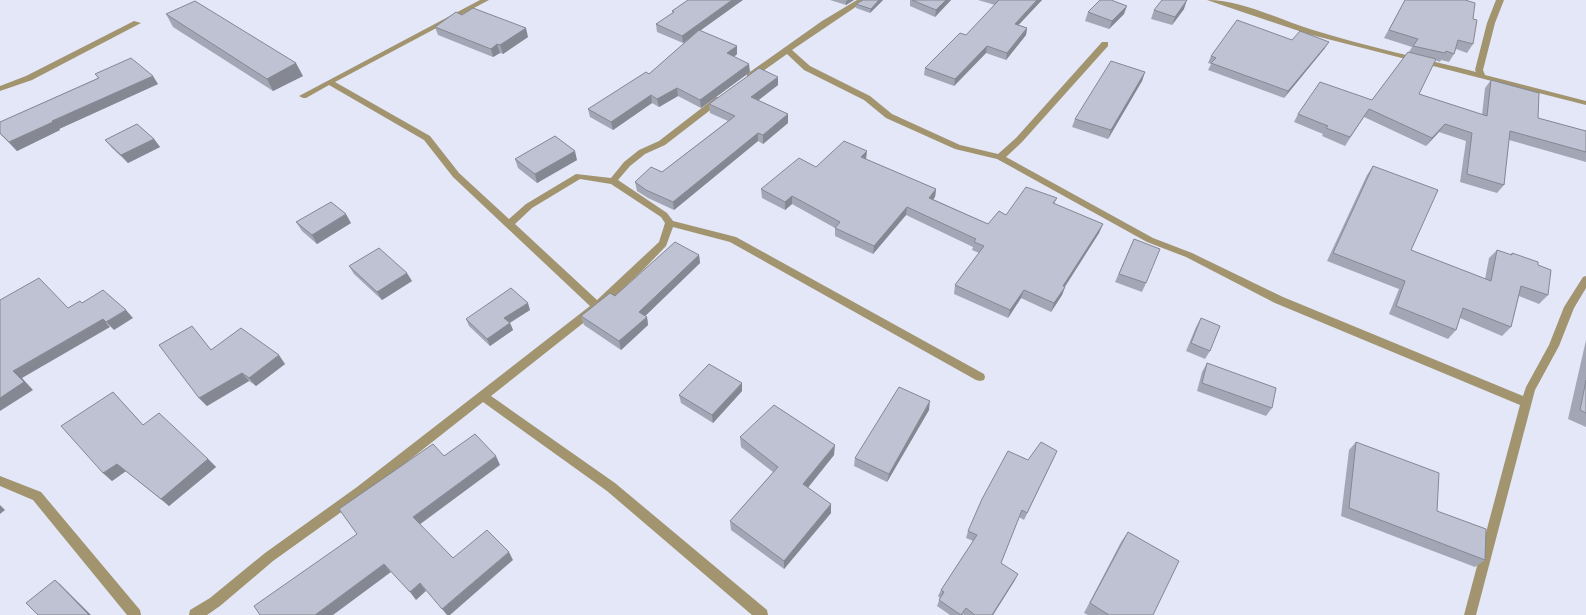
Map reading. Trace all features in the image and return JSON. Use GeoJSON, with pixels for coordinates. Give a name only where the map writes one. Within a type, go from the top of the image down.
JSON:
{"type":"FeatureCollection","features":[{"type":"Feature","properties":{"kind":"street"},"geometry":{"type":"LineString","coordinates":[[303,96],[485,0]]}},
{"type":"Feature","properties":{"kind":"street"},"geometry":{"type":"LineString","coordinates":[[741,82],[862,0]]}},
{"type":"Feature","properties":{"kind":"street"},"geometry":{"type":"LineString","coordinates":[[1211,0],[1247,10],[1311,32],[1586,103]]}},
{"type":"Feature","properties":{"kind":"street"},"geometry":{"type":"LineString","coordinates":[[1482,76],[1479,70],[1491,23],[1500,0]]}},
{"type":"Feature","properties":{"kind":"street"},"geometry":{"type":"LineString","coordinates":[[0,89],[29,78],[137,23]]}},
{"type":"Feature","properties":{"kind":"street"},"geometry":{"type":"LineString","coordinates":[[1000,157],[1019,140],[1105,44]]}},
{"type":"Feature","properties":{"kind":"street"},"geometry":{"type":"LineString","coordinates":[[787,50],[807,68],[866,98],[889,116],[958,147],[1000,157],[1150,240],[1189,255],[1279,300],[1527,403]]}},
{"type":"Feature","properties":{"kind":"street"},"geometry":{"type":"LineString","coordinates":[[329,82],[427,138],[456,175],[510,223],[597,306]]}},
{"type":"Feature","properties":{"kind":"street"},"geometry":{"type":"LineString","coordinates":[[613,181],[627,164],[642,152],[662,142],[729,92]]}},
{"type":"Feature","properties":{"kind":"street"},"geometry":{"type":"LineString","coordinates":[[510,223],[529,206],[578,176],[613,181],[664,215],[670,222],[734,239],[980,377]]}},
{"type":"Feature","properties":{"kind":"street"},"geometry":{"type":"LineString","coordinates":[[195,615],[215,602],[269,557],[361,491],[597,306],[663,244],[670,222]]}},
{"type":"Feature","properties":{"kind":"street"},"geometry":{"type":"LineString","coordinates":[[1470,615],[1530,390],[1554,346],[1569,307],[1586,280]]}},
{"type":"Feature","properties":{"kind":"street"},"geometry":{"type":"LineString","coordinates":[[483,396],[611,487],[762,615]]}},
{"type":"Feature","properties":{"kind":"street"},"geometry":{"type":"LineString","coordinates":[[0,481],[37,496],[135,615]]}},
{"type":"Feature","properties":{"kind":"building"},"geometry":{"type":"Polygon","coordinates":[[[688,0],[732,0],[682,36],[656,24],[688,0]]]}},
{"type":"Feature","properties":{"kind":"building"},"geometry":{"type":"Polygon","coordinates":[[[863,0],[879,0],[871,9],[856,4],[863,0]]]}},
{"type":"Feature","properties":{"kind":"building"},"geometry":{"type":"Polygon","coordinates":[[[912,0],[946,0],[936,10],[912,0]]]}},
{"type":"Feature","properties":{"kind":"building"},"geometry":{"type":"Polygon","coordinates":[[[999,0],[1037,0],[1015,24],[1027,28],[1007,53],[987,46],[955,79],[925,68],[960,33],[966,35],[999,0]]]}},
{"type":"Feature","properties":{"kind":"building"},"geometry":{"type":"Polygon","coordinates":[[[1100,0],[1111,0],[1127,6],[1112,21],[1088,12],[1100,0]]]}},
{"type":"Feature","properties":{"kind":"building"},"geometry":{"type":"Polygon","coordinates":[[[1162,0],[1187,0],[1175,17],[1154,10],[1162,0]]]}},
{"type":"Feature","properties":{"kind":"building"},"geometry":{"type":"Polygon","coordinates":[[[1405,0],[1465,0],[1475,3],[1473,19],[1477,20],[1473,44],[1458,40],[1454,54],[1446,51],[1445,53],[1413,46],[1418,39],[1389,30],[1405,0]]]}},
{"type":"Feature","properties":{"kind":"building"},"geometry":{"type":"Polygon","coordinates":[[[195,1],[296,63],[267,79],[166,14],[195,1]]]}},
{"type":"Feature","properties":{"kind":"building"},"geometry":{"type":"Polygon","coordinates":[[[473,8],[526,28],[500,45],[497,44],[491,49],[435,27],[456,12],[462,15],[473,8]]]}},
{"type":"Feature","properties":{"kind":"building"},"geometry":{"type":"Polygon","coordinates":[[[1237,20],[1292,40],[1300,31],[1329,42],[1288,91],[1211,63],[1216,58],[1211,56],[1237,20]]]}},
{"type":"Feature","properties":{"kind":"building"},"geometry":{"type":"Polygon","coordinates":[[[699,30],[737,46],[727,53],[749,64],[700,100],[677,88],[657,99],[651,95],[611,122],[588,109],[646,72],[649,74],[699,30]]]}},
{"type":"Feature","properties":{"kind":"building"},"geometry":{"type":"Polygon","coordinates":[[[1408,52],[1436,59],[1419,94],[1487,116],[1491,80],[1539,93],[1538,118],[1586,131],[1586,152],[1510,131],[1504,185],[1467,174],[1472,133],[1445,124],[1432,138],[1369,109],[1350,137],[1326,128],[1328,126],[1298,114],[1320,82],[1372,100],[1408,52]]]}},
{"type":"Feature","properties":{"kind":"building"},"geometry":{"type":"Polygon","coordinates":[[[131,58],[153,76],[9,142],[0,133],[0,122],[99,78],[95,74],[131,58]]]}},
{"type":"Feature","properties":{"kind":"building"},"geometry":{"type":"Polygon","coordinates":[[[1111,61],[1145,72],[1111,130],[1075,119],[1111,61]]]}},
{"type":"Feature","properties":{"kind":"building"},"geometry":{"type":"Polygon","coordinates":[[[759,68],[778,77],[751,97],[788,114],[763,135],[758,133],[673,202],[646,190],[635,182],[651,167],[662,172],[735,116],[709,104],[759,68]]]}},
{"type":"Feature","properties":{"kind":"building"},"geometry":{"type":"Polygon","coordinates":[[[137,124],[154,139],[121,155],[105,140],[137,124]]]}},
{"type":"Feature","properties":{"kind":"building"},"geometry":{"type":"Polygon","coordinates":[[[555,136],[575,151],[535,174],[515,159],[555,136]]]}},
{"type":"Feature","properties":{"kind":"building"},"geometry":{"type":"Polygon","coordinates":[[[844,141],[867,151],[861,157],[936,189],[929,198],[988,224],[999,211],[1006,215],[1026,187],[1057,198],[1053,203],[1103,224],[1063,286],[1065,287],[1054,303],[1024,290],[1010,310],[955,285],[984,246],[974,242],[976,239],[907,207],[874,246],[835,228],[840,222],[792,196],[785,202],[761,189],[799,158],[816,167],[844,141]]]}},
{"type":"Feature","properties":{"kind":"building"},"geometry":{"type":"Polygon","coordinates":[[[1373,166],[1438,190],[1411,250],[1491,281],[1497,250],[1512,255],[1512,253],[1538,262],[1538,265],[1551,270],[1548,295],[1521,286],[1511,327],[1463,308],[1456,330],[1396,306],[1405,281],[1333,253],[1373,166]]]}},
{"type":"Feature","properties":{"kind":"building"},"geometry":{"type":"Polygon","coordinates":[[[331,202],[346,214],[312,235],[296,222],[331,202]]]}},
{"type":"Feature","properties":{"kind":"building"},"geometry":{"type":"Polygon","coordinates":[[[1134,239],[1160,249],[1146,283],[1119,274],[1134,239]]]}},
{"type":"Feature","properties":{"kind":"building"},"geometry":{"type":"Polygon","coordinates":[[[675,242],[699,255],[639,312],[647,317],[619,341],[581,316],[610,293],[615,296],[675,242]]]}},
{"type":"Feature","properties":{"kind":"building"},"geometry":{"type":"Polygon","coordinates":[[[379,248],[407,273],[377,292],[349,266],[379,248]]]}},
{"type":"Feature","properties":{"kind":"building"},"geometry":{"type":"Polygon","coordinates":[[[39,278],[68,308],[80,301],[82,303],[103,290],[126,310],[106,322],[103,319],[13,371],[24,382],[0,398],[0,300],[39,278]]]}},
{"type":"Feature","properties":{"kind":"building"},"geometry":{"type":"Polygon","coordinates":[[[511,288],[528,303],[504,318],[510,323],[487,339],[466,319],[511,288]]]}},
{"type":"Feature","properties":{"kind":"building"},"geometry":{"type":"Polygon","coordinates":[[[1201,318],[1220,326],[1210,351],[1191,343],[1201,318]]]}},
{"type":"Feature","properties":{"kind":"building"},"geometry":{"type":"Polygon","coordinates":[[[192,326],[211,350],[241,328],[279,355],[249,378],[242,373],[199,398],[159,345],[192,326]]]}},
{"type":"Feature","properties":{"kind":"building"},"geometry":{"type":"Polygon","coordinates":[[[1207,363],[1276,388],[1272,408],[1202,383],[1207,363]]]}},
{"type":"Feature","properties":{"kind":"building"},"geometry":{"type":"Polygon","coordinates":[[[709,364],[742,383],[712,415],[679,395],[709,364]]]}},
{"type":"Feature","properties":{"kind":"building"},"geometry":{"type":"Polygon","coordinates":[[[1586,380],[1586,413],[1580,410],[1586,380]]]}},
{"type":"Feature","properties":{"kind":"building"},"geometry":{"type":"Polygon","coordinates":[[[899,387],[930,401],[889,474],[855,458],[899,387]]]}},
{"type":"Feature","properties":{"kind":"building"},"geometry":{"type":"Polygon","coordinates":[[[113,392],[143,425],[159,413],[208,459],[161,499],[117,464],[103,473],[61,426],[113,392]]]}},
{"type":"Feature","properties":{"kind":"building"},"geometry":{"type":"Polygon","coordinates":[[[774,405],[835,445],[803,484],[831,504],[784,561],[730,521],[778,467],[740,437],[774,405]]]}},
{"type":"Feature","properties":{"kind":"building"},"geometry":{"type":"Polygon","coordinates":[[[475,434],[496,456],[413,517],[453,558],[487,530],[509,552],[442,609],[420,583],[410,592],[384,564],[315,615],[260,615],[254,606],[357,534],[339,509],[433,444],[444,456],[475,434]]]}},
{"type":"Feature","properties":{"kind":"building"},"geometry":{"type":"Polygon","coordinates":[[[1041,442],[1057,451],[1027,513],[1022,510],[1001,563],[1018,574],[992,615],[975,615],[966,608],[961,615],[939,600],[944,592],[941,590],[977,535],[968,531],[982,499],[1008,451],[1028,460],[1041,442]]]}},
{"type":"Feature","properties":{"kind":"building"},"geometry":{"type":"Polygon","coordinates":[[[1356,442],[1439,473],[1437,511],[1486,529],[1485,560],[1349,508],[1356,442]]]}},
{"type":"Feature","properties":{"kind":"building"},"geometry":{"type":"Polygon","coordinates":[[[1128,532],[1179,561],[1153,615],[1109,615],[1090,603],[1128,532]]]}},
{"type":"Feature","properties":{"kind":"building"},"geometry":{"type":"Polygon","coordinates":[[[55,580],[89,615],[38,615],[26,603],[55,580]]]}}]}
